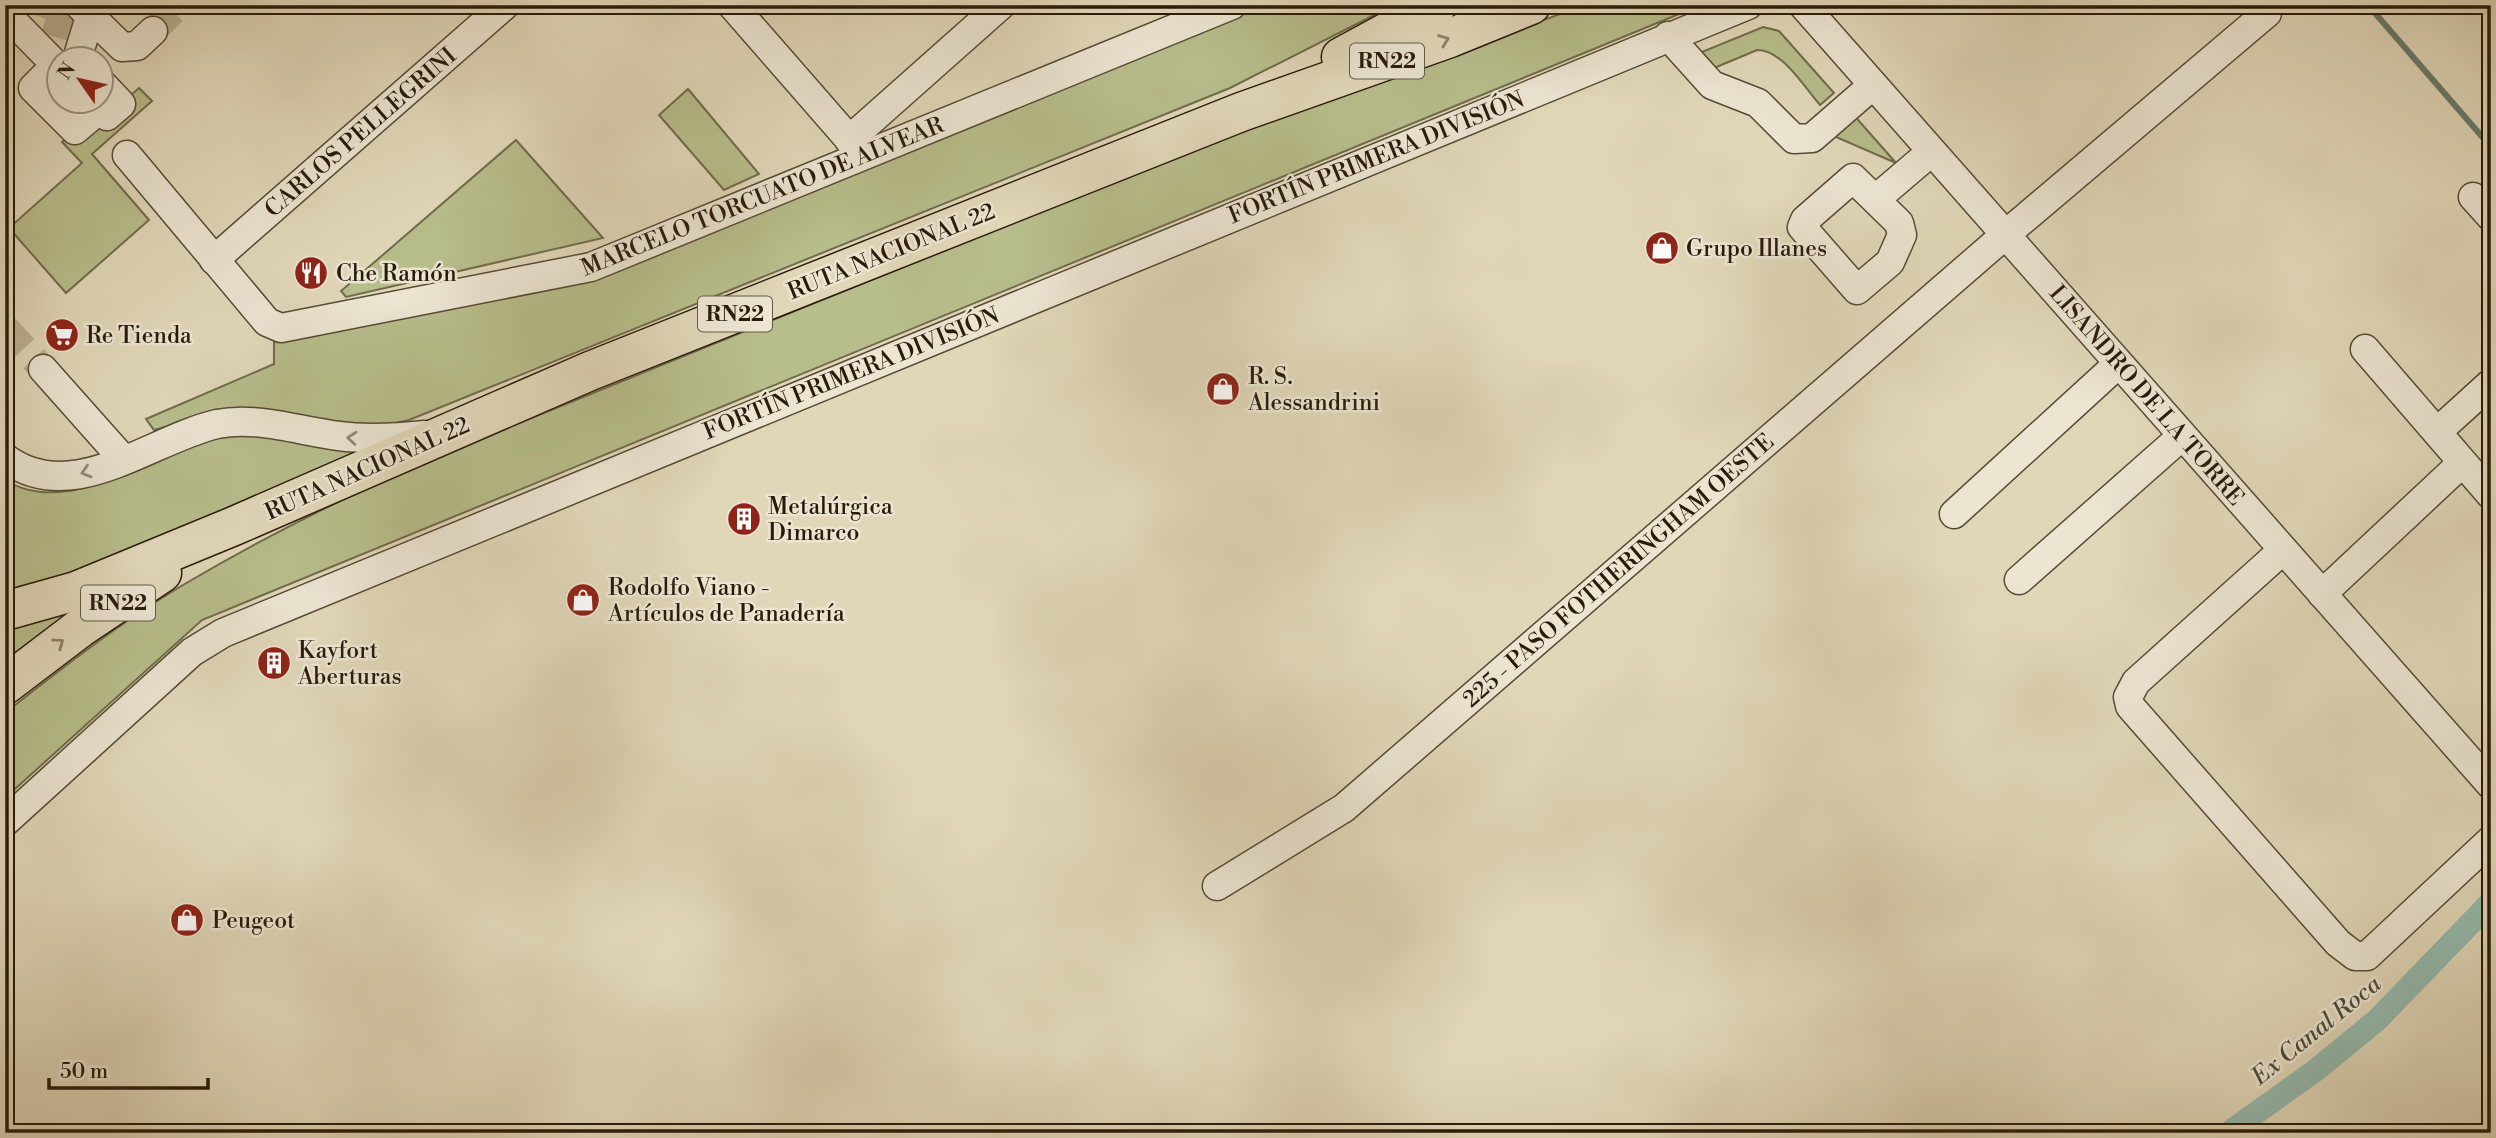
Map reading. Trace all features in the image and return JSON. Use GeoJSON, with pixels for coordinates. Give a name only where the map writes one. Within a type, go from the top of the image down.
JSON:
{"type":"FeatureCollection","features":[{"type":"Feature","properties":{"kind":"highway","name":"RUTA NACIONAL 22"},"geometry":{"type":"LineString","coordinates":[[1241,112],[1437,5]]}},
{"type":"Feature","properties":{"kind":"highway","name":"RUTA NACIONAL 22"},"geometry":{"type":"LineString","coordinates":[[5,611],[76,591],[234,526],[590,371],[1241,112],[1450,38],[1531,5]]}},
{"type":"Feature","properties":{"kind":"highway","name":"RUTA NACIONAL 22"},"geometry":{"type":"LineString","coordinates":[[5,685],[80,628],[234,526]]}},
{"type":"Feature","properties":{"kind":"street"},"geometry":{"type":"LineString","coordinates":[[23,5],[64,46]]}},
{"type":"Feature","properties":{"kind":"street","name":"CARLOS PELLEGRINI"},"geometry":{"type":"LineString","coordinates":[[214,260],[505,5]]}},
{"type":"Feature","properties":{"kind":"street"},"geometry":{"type":"LineString","coordinates":[[732,5],[856,148],[912,84],[1002,5]]}},
{"type":"Feature","properties":{"kind":"street","name":"MARCELO TORCUATO DE ALVEAR"},"geometry":{"type":"LineString","coordinates":[[214,260],[275,327],[591,267],[856,148],[934,127],[1232,5]]}},
{"type":"Feature","properties":{"kind":"street","name":"FORTÍN PRIMERA DIVISIÓN"},"geometry":{"type":"LineString","coordinates":[[5,822],[192,652],[223,633],[1748,5]]}},
{"type":"Feature","properties":{"kind":"street","name":"LISANDRO DE LA TORRE"},"geometry":{"type":"LineString","coordinates":[[1803,5],[2491,785]]}},
{"type":"Feature","properties":{"kind":"street"},"geometry":{"type":"LineString","coordinates":[[5,13],[46,55]]}},
{"type":"Feature","properties":{"kind":"street","name":"225 - PASO FOTHERINGHAM OESTE"},"geometry":{"type":"LineString","coordinates":[[1217,886],[1344,808],[2005,235],[2267,13]]}},
{"type":"Feature","properties":{"kind":"street"},"geometry":{"type":"LineString","coordinates":[[84,46],[96,22]]}},
{"type":"Feature","properties":{"kind":"street"},"geometry":{"type":"LineString","coordinates":[[96,22],[122,47],[133,47],[153,31]]}},
{"type":"Feature","properties":{"kind":"street"},"geometry":{"type":"LineString","coordinates":[[93,46],[96,22]]}},
{"type":"Feature","properties":{"kind":"street"},"geometry":{"type":"LineString","coordinates":[[96,22],[99,46]]}},
{"type":"Feature","properties":{"kind":"street"},"geometry":{"type":"LineString","coordinates":[[1668,36],[1712,85],[1758,103],[1789,136],[1800,141],[1812,138],[1873,85]]}},
{"type":"Feature","properties":{"kind":"street"},"geometry":{"type":"LineString","coordinates":[[46,75],[33,88],[46,101]]}},
{"type":"Feature","properties":{"kind":"street"},"geometry":{"type":"LineString","coordinates":[[912,84],[905,97],[908,116],[918,125],[934,127]]}},
{"type":"Feature","properties":{"kind":"street"},"geometry":{"type":"LineString","coordinates":[[61,116],[75,130],[92,116]]}},
{"type":"Feature","properties":{"kind":"street"},"geometry":{"type":"LineString","coordinates":[[1877,198],[1931,152]]}},
{"type":"Feature","properties":{"kind":"street"},"geometry":{"type":"LineString","coordinates":[[127,155],[214,260]]}},
{"type":"Feature","properties":{"kind":"street"},"geometry":{"type":"LineString","coordinates":[[2365,349],[2491,495]]}},
{"type":"Feature","properties":{"kind":"street"},"geometry":{"type":"LineString","coordinates":[[1954,514],[2119,364]]}},
{"type":"Feature","properties":{"kind":"street"},"geometry":{"type":"LineString","coordinates":[[43,369],[122,459]]}},
{"type":"Feature","properties":{"kind":"street"},"geometry":{"type":"LineString","coordinates":[[2437,432],[2491,383]]}},
{"type":"Feature","properties":{"kind":"street"},"geometry":{"type":"LineString","coordinates":[[5,458],[28,472],[57,478],[87,473],[205,428],[230,422],[257,422],[370,439],[445,433]]}},
{"type":"Feature","properties":{"kind":"street"},"geometry":{"type":"LineString","coordinates":[[2020,580],[2182,436]]}},
{"type":"Feature","properties":{"kind":"street"},"geometry":{"type":"LineString","coordinates":[[2322,594],[2462,463]]}},
{"type":"Feature","properties":{"kind":"street"},"geometry":{"type":"LineString","coordinates":[[2283,550],[2136,682],[2128,697],[2130,706],[2338,943],[2355,956],[2367,956],[2491,840]]}},
{"type":"Feature","properties":{"kind":"green space"},"geometry":{"type":"Polygon","coordinates":[[[1255,5],[1394,5],[1230,88],[409,420],[383,426],[194,419],[154,430],[146,419],[274,364],[274,342],[600,276],[1255,5]]]}},
{"type":"Feature","properties":{"kind":"green space"},"geometry":{"type":"Polygon","coordinates":[[[1586,5],[1701,5],[202,620],[5,798],[5,713],[92,646],[160,599],[303,519],[426,461],[1306,103],[1586,5]]]}},
{"type":"Feature","properties":{"kind":"green space"},"geometry":{"type":"Polygon","coordinates":[[[1763,27],[1779,31],[1834,93],[1820,105],[1784,63],[1767,52],[1757,50],[1707,71],[1692,56],[1763,27]]]}},
{"type":"Feature","properties":{"kind":"green space"},"geometry":{"type":"Polygon","coordinates":[[[139,88],[152,101],[92,154],[149,220],[66,293],[9,228],[82,163],[62,142],[92,116],[116,116],[116,108],[139,88]]]}},
{"type":"Feature","properties":{"kind":"green space"},"geometry":{"type":"Polygon","coordinates":[[[688,89],[759,174],[724,190],[659,115],[688,89]]]}},
{"type":"Feature","properties":{"kind":"green space"},"geometry":{"type":"Polygon","coordinates":[[[1852,113],[1896,163],[1829,134],[1852,113]]]}},
{"type":"Feature","properties":{"kind":"green space"},"geometry":{"type":"Polygon","coordinates":[[[516,140],[603,238],[346,297],[341,291],[516,140]]]}},
{"type":"Feature","properties":{"kind":"green space"},"geometry":{"type":"Polygon","coordinates":[[[228,430],[365,449],[142,549],[5,595],[5,480],[39,492],[75,490],[228,430]]]}},
{"type":"Feature","properties":{"kind":"green space"},"geometry":{"type":"Polygon","coordinates":[[[85,601],[5,673],[5,626],[85,601]]]}},
{"type":"Feature","properties":{"kind":"waterway"},"geometry":{"type":"LineString","coordinates":[[2368,5],[2491,147]]}},
{"type":"Feature","properties":{"kind":"waterway","name":"Ex Canal Roca"},"geometry":{"type":"LineString","coordinates":[[2228,1133],[2316,1070],[2377,1020],[2491,902]]}},
{"type":"Feature","properties":{"kind":"tunnel"},"geometry":{"type":"LineString","coordinates":[[32,14],[35,5]]}},
{"type":"Feature","properties":{"kind":"tunnel"},"geometry":{"type":"LineString","coordinates":[[55,37],[64,5]]}},
{"type":"Feature","properties":{"kind":"tunnel"},"geometry":{"type":"LineString","coordinates":[[153,31],[179,5]]}},
{"type":"Feature","properties":{"kind":"tunnel"},"geometry":{"type":"LineString","coordinates":[[5,328],[43,369]]}},
{"type":"Feature","properties":{"kind":"place","name":"Grupo Illanes"},"geometry":{"type":"Point","coordinates":[1662,248]}},
{"type":"Feature","properties":{"kind":"place","name":"Che Ramón"},"geometry":{"type":"Point","coordinates":[311,273]}},
{"type":"Feature","properties":{"kind":"place","name":"Re Tienda"},"geometry":{"type":"Point","coordinates":[62,335]}},
{"type":"Feature","properties":{"kind":"place","name":"R. S. Alessandrini"},"geometry":{"type":"Point","coordinates":[1223,389]}},
{"type":"Feature","properties":{"kind":"place","name":"Metalúrgica Dimarco"},"geometry":{"type":"Point","coordinates":[744,519]}},
{"type":"Feature","properties":{"kind":"place","name":"Rodolfo Viano - Artículos de Panadería"},"geometry":{"type":"Point","coordinates":[583,600]}},
{"type":"Feature","properties":{"kind":"place","name":"Kayfort Aberturas"},"geometry":{"type":"Point","coordinates":[274,663]}},
{"type":"Feature","properties":{"kind":"place","name":"Peugeot"},"geometry":{"type":"Point","coordinates":[187,920]}}]}
